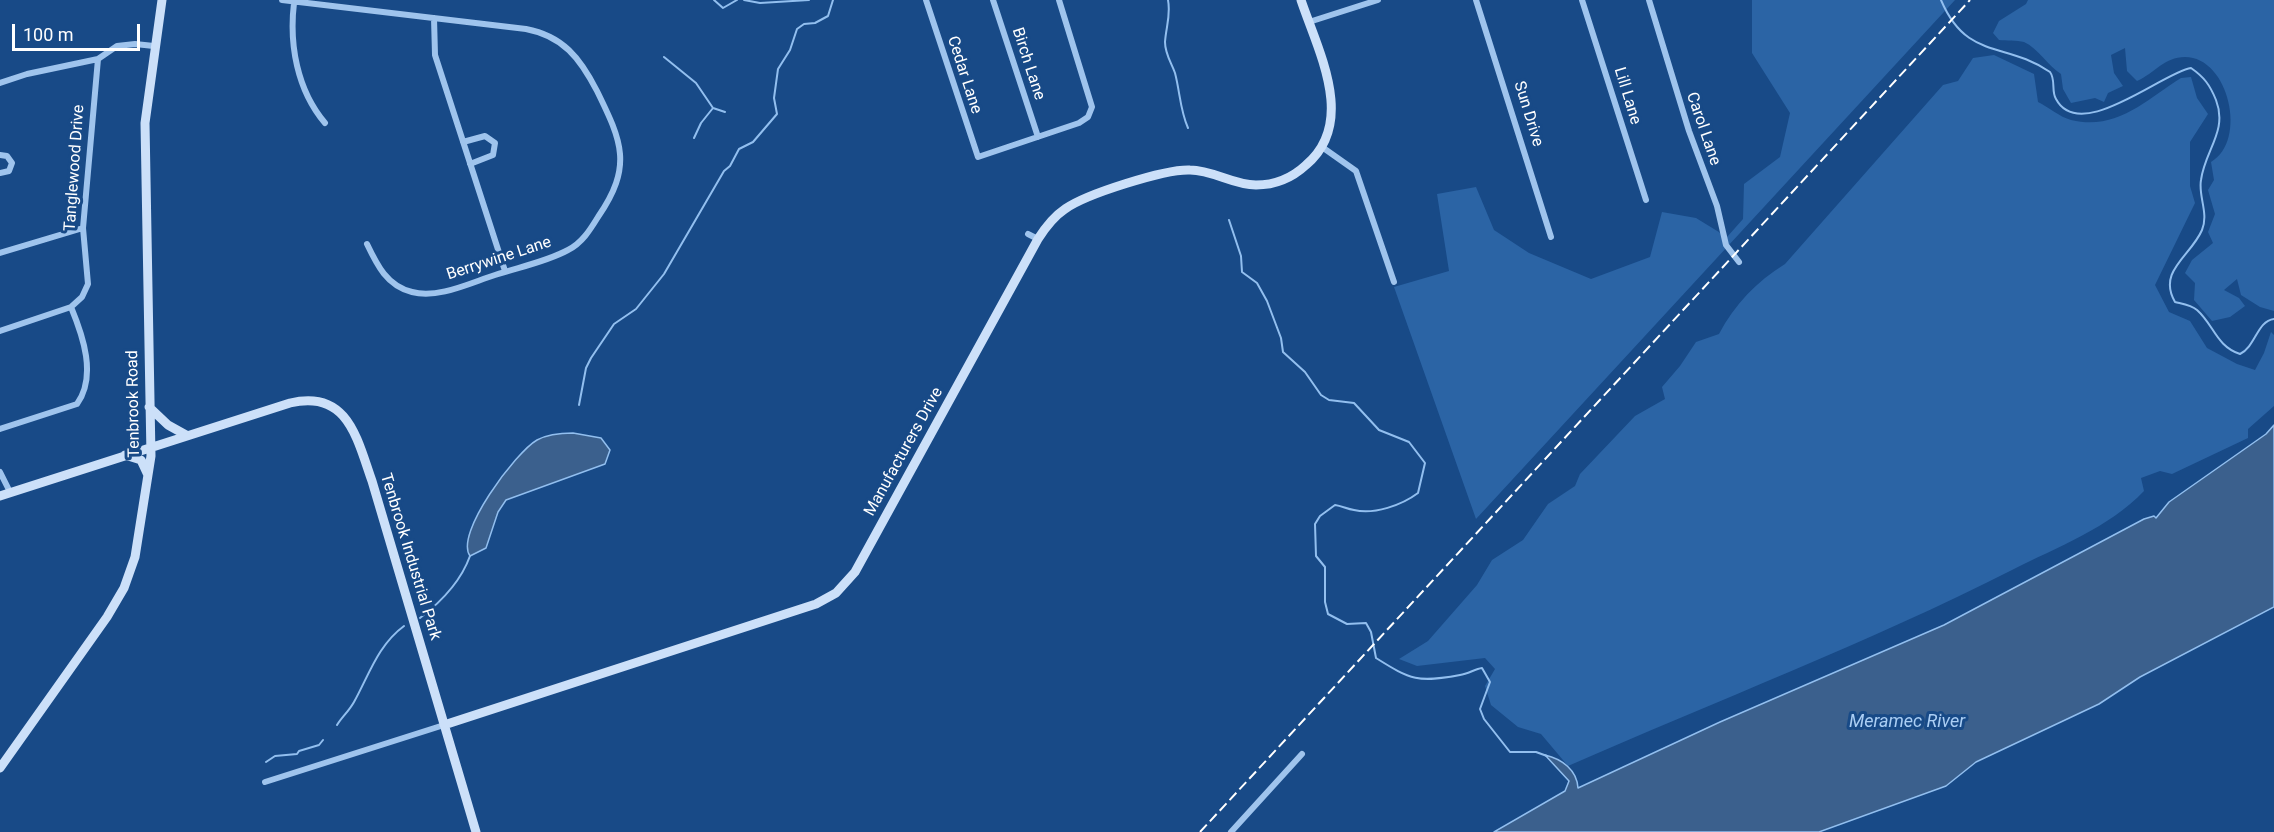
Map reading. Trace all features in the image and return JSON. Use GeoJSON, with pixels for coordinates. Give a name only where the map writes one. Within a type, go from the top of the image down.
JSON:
{"type":"FeatureCollection","features":[{"type":"Feature","properties":{"kind":"street","name":"Tenbrook Road"},"geometry":{"type":"LineString","coordinates":[[0,768],[120,595],[135,557],[148,475],[150,446],[145,123],[162,0]]}},
{"type":"Feature","properties":{"kind":"street","name":"Berrywine Lane"},"geometry":{"type":"LineString","coordinates":[[282,0],[526,29],[546,34],[560,41],[576,54],[585,68],[620,143],[621,164],[614,191],[581,240],[566,252],[438,292],[411,292],[384,275],[367,244]]}},
{"type":"Feature","properties":{"kind":"street","name":"Cedar Lane"},"geometry":{"type":"LineString","coordinates":[[926,0],[978,157],[1038,137]]}},
{"type":"Feature","properties":{"kind":"street","name":"Birch Lane"},"geometry":{"type":"LineString","coordinates":[[993,0],[1038,137]]}},
{"type":"Feature","properties":{"kind":"street"},"geometry":{"type":"LineString","coordinates":[[1038,137],[1079,123],[1088,117],[1092,107],[1059,0]]}},
{"type":"Feature","properties":{"kind":"street"},"geometry":{"type":"LineString","coordinates":[[1301,0],[1332,100],[1330,128],[1322,147],[1356,171],[1394,282]]}},
{"type":"Feature","properties":{"kind":"street"},"geometry":{"type":"LineString","coordinates":[[1309,22],[1378,0]]}},
{"type":"Feature","properties":{"kind":"street","name":"Sun Drive"},"geometry":{"type":"LineString","coordinates":[[1476,0],[1551,237]]}},
{"type":"Feature","properties":{"kind":"street","name":"Lill Lane"},"geometry":{"type":"LineString","coordinates":[[1582,0],[1646,200]]}},
{"type":"Feature","properties":{"kind":"street","name":"Carol Lane"},"geometry":{"type":"LineString","coordinates":[[1649,0],[1689,131],[1717,206],[1726,245],[1739,262]]}},
{"type":"Feature","properties":{"kind":"street"},"geometry":{"type":"LineString","coordinates":[[294,3],[292,48],[309,99],[325,123]]}},
{"type":"Feature","properties":{"kind":"street"},"geometry":{"type":"LineString","coordinates":[[434,18],[435,55],[505,272]]}},
{"type":"Feature","properties":{"kind":"street"},"geometry":{"type":"LineString","coordinates":[[0,83],[27,74],[98,58],[117,46],[135,44],[154,46]]}},
{"type":"Feature","properties":{"kind":"street","name":"Tanglewood Drive"},"geometry":{"type":"LineString","coordinates":[[71,307],[81,297],[88,284],[83,228],[98,58]]}},
{"type":"Feature","properties":{"kind":"street"},"geometry":{"type":"LineString","coordinates":[[463,142],[485,136],[495,143],[493,155],[470,164]]}},
{"type":"Feature","properties":{"kind":"street","name":"Manufacturers Drive"},"geometry":{"type":"LineString","coordinates":[[444,725],[810,606],[836,593],[855,572],[1038,239],[1062,211],[1103,192],[1184,170],[1205,172],[1248,184],[1271,183],[1300,170],[1322,147]]}},
{"type":"Feature","properties":{"kind":"street"},"geometry":{"type":"LineString","coordinates":[[0,155],[10,158],[12,166],[9,171],[0,174]]}},
{"type":"Feature","properties":{"kind":"street"},"geometry":{"type":"LineString","coordinates":[[0,253],[83,228]]}},
{"type":"Feature","properties":{"kind":"street"},"geometry":{"type":"LineString","coordinates":[[1028,234],[1038,239]]}},
{"type":"Feature","properties":{"kind":"street"},"geometry":{"type":"LineString","coordinates":[[0,331],[71,307],[82,333],[86,357],[84,394],[77,404],[0,429]]}},
{"type":"Feature","properties":{"kind":"street","name":"Tenbrook Industrial Park"},"geometry":{"type":"LineString","coordinates":[[5,494],[150,446],[300,401],[324,402],[343,415],[356,437],[372,481],[476,832]]}},
{"type":"Feature","properties":{"kind":"street"},"geometry":{"type":"LineString","coordinates":[[149,407],[168,425],[186,435]]}},
{"type":"Feature","properties":{"kind":"street"},"geometry":{"type":"LineString","coordinates":[[125,455],[141,460],[148,475]]}},
{"type":"Feature","properties":{"kind":"street"},"geometry":{"type":"LineString","coordinates":[[0,472],[5,494]]}},
{"type":"Feature","properties":{"kind":"street"},"geometry":{"type":"LineString","coordinates":[[265,782],[444,725]]}},
{"type":"Feature","properties":{"kind":"street"},"geometry":{"type":"LineString","coordinates":[[1231,832],[1302,754]]}},
{"type":"Feature","properties":{"kind":"shaded area"},"geometry":{"type":"Polygon","coordinates":[[[1752,0],[1955,0],[1476,519],[1394,287],[1449,271],[1437,194],[1476,187],[1494,230],[1529,253],[1591,279],[1650,257],[1662,212],[1696,218],[1727,237],[1743,219],[1744,184],[1780,157],[1790,113],[1752,53],[1752,0]]]}},
{"type":"Feature","properties":{"kind":"shaded area"},"geometry":{"type":"Polygon","coordinates":[[[2028,0],[2274,0],[2274,311],[2260,307],[2241,295],[2237,279],[2224,290],[2239,298],[2245,306],[2230,317],[2212,321],[2194,300],[2195,283],[2185,273],[2192,260],[2213,243],[2208,232],[2215,214],[2208,190],[2214,180],[2211,162],[2222,151],[2229,137],[2231,120],[2228,102],[2213,70],[2200,61],[2185,57],[2178,58],[2165,62],[2137,81],[2127,71],[2125,48],[2111,55],[2114,73],[2123,86],[2108,93],[2104,102],[2095,98],[2071,103],[2063,89],[2061,74],[2034,48],[2024,42],[1999,40],[1993,33],[1999,21],[2026,4],[2028,0]]]}},
{"type":"Feature","properties":{"kind":"shaded area"},"geometry":{"type":"Polygon","coordinates":[[[1994,55],[2034,74],[2038,102],[2067,119],[2087,122],[2117,117],[2143,104],[2181,78],[2191,77],[2197,98],[2208,114],[2190,142],[2190,186],[2195,203],[2155,285],[2169,312],[2190,321],[2207,348],[2237,364],[2255,370],[2271,332],[2274,335],[2274,406],[2248,429],[2248,438],[2172,474],[2160,471],[2141,478],[2144,491],[2115,516],[2082,536],[1958,597],[1568,766],[1541,734],[1518,727],[1491,705],[1485,686],[1495,669],[1485,658],[1417,666],[1399,659],[1428,641],[1477,585],[1492,560],[1523,540],[1548,504],[1575,486],[1580,474],[1635,416],[1665,399],[1662,387],[1696,342],[1719,334],[1747,294],[1785,264],[1943,85],[1958,81],[1973,58],[1994,55]]]}},
{"type":"Feature","properties":{"kind":"water","name":"Meramec River"},"geometry":{"type":"Polygon","coordinates":[[[2274,425],[2274,607],[2140,677],[2099,704],[1976,762],[1946,786],[1819,832],[1494,832],[1565,791],[1569,781],[1545,755],[1568,766],[1575,776],[1578,788],[1720,722],[1944,625],[2144,519],[2154,516],[2156,518],[2169,502],[2266,434],[2274,425]]]}},
{"type":"Feature","properties":{"kind":"water"},"geometry":{"type":"Polygon","coordinates":[[[573,433],[601,438],[610,450],[605,464],[506,500],[498,512],[486,548],[470,556],[467,545],[471,530],[490,494],[515,460],[541,438],[573,433]]]}},
{"type":"Feature","properties":{"kind":"waterway"},"geometry":{"type":"LineString","coordinates":[[714,0],[723,8],[737,0]]}},
{"type":"Feature","properties":{"kind":"waterway"},"geometry":{"type":"LineString","coordinates":[[744,0],[760,3],[809,0]]}},
{"type":"Feature","properties":{"kind":"waterway"},"geometry":{"type":"LineString","coordinates":[[579,405],[586,368],[614,324],[636,309],[664,274],[739,149],[753,142],[777,114],[774,98],[778,69],[790,50],[797,29],[804,24],[815,23],[828,16],[833,0]]}},
{"type":"Feature","properties":{"kind":"waterway"},"geometry":{"type":"LineString","coordinates":[[1168,0],[1165,46],[1175,73],[1188,128]]}},
{"type":"Feature","properties":{"kind":"waterway"},"geometry":{"type":"LineString","coordinates":[[1941,0],[1951,19],[1963,33],[1975,41],[2018,56],[2050,72],[2056,99],[2068,111],[2083,114],[2102,110],[2178,72],[2191,68],[2200,75],[2216,100],[2219,111],[2218,131],[2203,169],[2200,186],[2204,224],[2197,239],[2173,272],[2170,281],[2171,291],[2175,302],[2197,310],[2220,341],[2240,354],[2250,345],[2264,324],[2274,319]]}},
{"type":"Feature","properties":{"kind":"waterway"},"geometry":{"type":"LineString","coordinates":[[664,57],[696,83],[713,108],[725,112]]}},
{"type":"Feature","properties":{"kind":"waterway"},"geometry":{"type":"LineString","coordinates":[[694,138],[701,123],[713,108]]}},
{"type":"Feature","properties":{"kind":"waterway"},"geometry":{"type":"LineString","coordinates":[[1229,220],[1241,256],[1242,272],[1257,283],[1267,301],[1281,338],[1283,352],[1305,372],[1321,395],[1329,400],[1354,403],[1379,430],[1409,442],[1425,463],[1418,493],[1404,501],[1388,508],[1370,511],[1335,505],[1320,516],[1315,524],[1316,556],[1325,567],[1325,602],[1328,614],[1347,624],[1366,623],[1371,632],[1376,658],[1415,678],[1434,679],[1482,668],[1490,682],[1480,709],[1484,719],[1510,752],[1536,752],[1547,756]]}},
{"type":"Feature","properties":{"kind":"waterway"},"geometry":{"type":"LineString","coordinates":[[420,618],[450,590],[470,556]]}},
{"type":"Feature","properties":{"kind":"waterway"},"geometry":{"type":"LineString","coordinates":[[337,725],[354,702],[387,642],[404,626]]}},
{"type":"Feature","properties":{"kind":"waterway"},"geometry":{"type":"LineString","coordinates":[[266,762],[275,756],[297,754],[299,751],[319,745],[323,740]]}},
{"type":"Feature","properties":{"kind":"railway"},"geometry":{"type":"LineString","coordinates":[[1200,832],[1970,0]]}}]}
